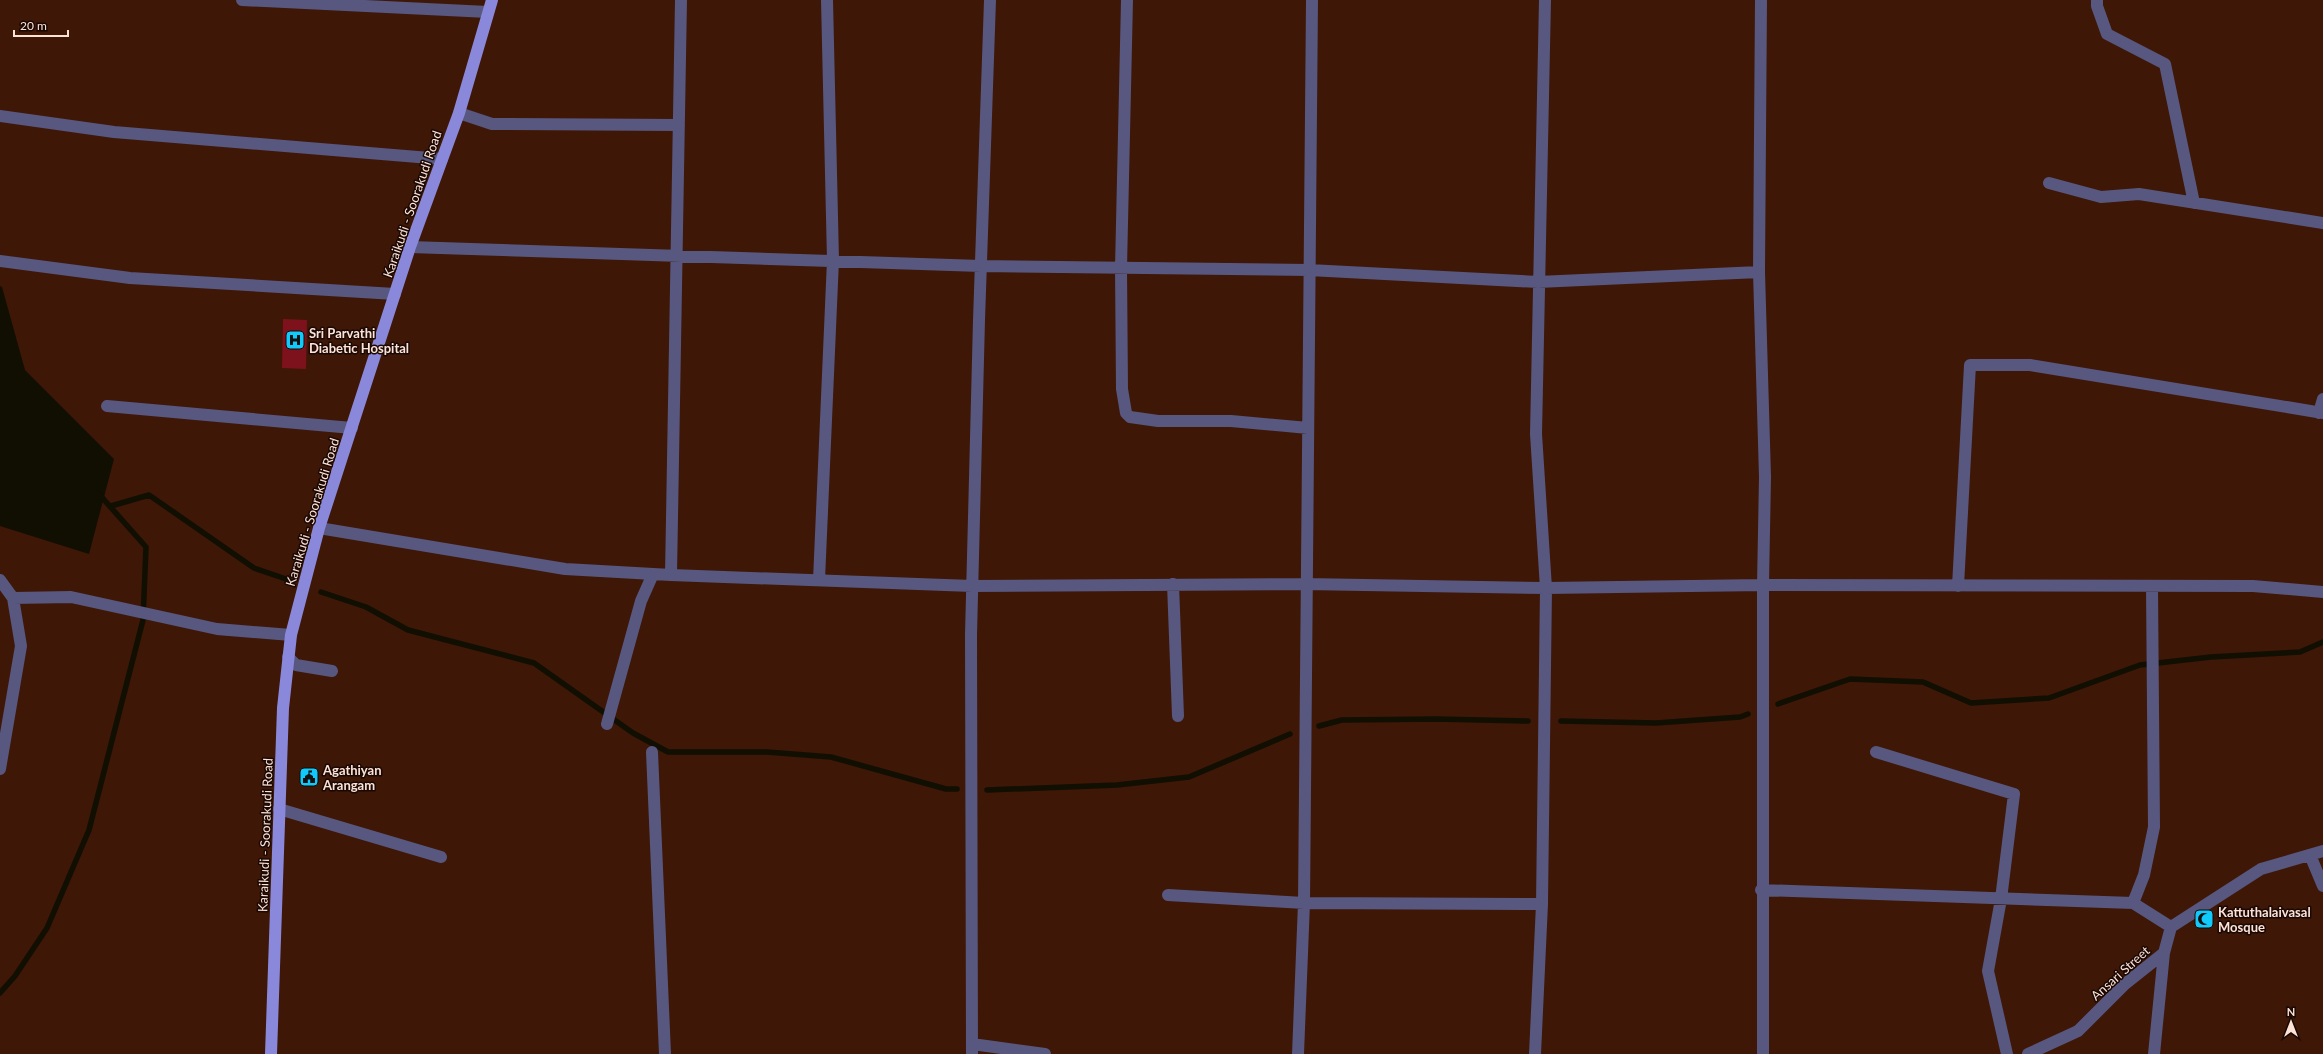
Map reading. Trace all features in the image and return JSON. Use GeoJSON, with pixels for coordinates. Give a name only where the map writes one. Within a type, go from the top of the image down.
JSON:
{"type":"FeatureCollection","features":[{"type":"Feature","properties":{"kind":"main road","name":"Karaikudi - Soorakudi Road"},"geometry":{"type":"LineString","coordinates":[[271,1054],[283,708],[291,635],[319,528],[410,247],[459,113],[492,0]]}},
{"type":"Feature","properties":{"kind":"street"},"geometry":{"type":"LineString","coordinates":[[242,0],[488,12]]}},
{"type":"Feature","properties":{"kind":"street"},"geometry":{"type":"LineString","coordinates":[[671,575],[681,0]]}},
{"type":"Feature","properties":{"kind":"street"},"geometry":{"type":"LineString","coordinates":[[819,580],[833,260],[827,0]]}},
{"type":"Feature","properties":{"kind":"street"},"geometry":{"type":"LineString","coordinates":[[990,0],[972,586],[972,1049],[1046,1054]]}},
{"type":"Feature","properties":{"kind":"street"},"geometry":{"type":"LineString","coordinates":[[1127,0],[1121,268],[1122,389],[1126,412],[1130,417],[1158,421],[1231,421],[1308,428]]}},
{"type":"Feature","properties":{"kind":"street"},"geometry":{"type":"LineString","coordinates":[[1298,1054],[1304,903],[1305,584],[1312,0]]}},
{"type":"Feature","properties":{"kind":"street"},"geometry":{"type":"LineString","coordinates":[[1535,1054],[1542,904],[1546,588],[1536,434],[1545,0]]}},
{"type":"Feature","properties":{"kind":"street"},"geometry":{"type":"LineString","coordinates":[[1761,0],[1759,272],[1765,476],[1763,585],[1763,1054]]}},
{"type":"Feature","properties":{"kind":"street"},"geometry":{"type":"LineString","coordinates":[[2097,0],[2097,6],[2107,34],[2165,64],[2194,203]]}},
{"type":"Feature","properties":{"kind":"street"},"geometry":{"type":"LineString","coordinates":[[459,113],[492,124],[679,125]]}},
{"type":"Feature","properties":{"kind":"street"},"geometry":{"type":"LineString","coordinates":[[0,116],[114,132],[442,159]]}},
{"type":"Feature","properties":{"kind":"street"},"geometry":{"type":"LineString","coordinates":[[2049,183],[2102,198],[2139,194],[2323,223]]}},
{"type":"Feature","properties":{"kind":"street"},"geometry":{"type":"LineString","coordinates":[[410,247],[981,266],[1309,270],[1538,282],[1759,272]]}},
{"type":"Feature","properties":{"kind":"street"},"geometry":{"type":"LineString","coordinates":[[0,261],[130,278],[395,294]]}},
{"type":"Feature","properties":{"kind":"street"},"geometry":{"type":"LineString","coordinates":[[1958,586],[1970,365],[2030,365],[2321,412],[2323,399]]}},
{"type":"Feature","properties":{"kind":"street"},"geometry":{"type":"LineString","coordinates":[[107,406],[352,428]]}},
{"type":"Feature","properties":{"kind":"street"},"geometry":{"type":"LineString","coordinates":[[319,528],[565,569],[671,575],[972,586],[1173,584],[1305,584],[1546,588],[1763,585],[2253,586],[2323,592]]}},
{"type":"Feature","properties":{"kind":"street"},"geometry":{"type":"LineString","coordinates":[[607,724],[640,602],[653,574]]}},
{"type":"Feature","properties":{"kind":"street"},"geometry":{"type":"LineString","coordinates":[[0,580],[13,598],[21,646],[0,769]]}},
{"type":"Feature","properties":{"kind":"street"},"geometry":{"type":"LineString","coordinates":[[1173,584],[1178,716]]}},
{"type":"Feature","properties":{"kind":"street"},"geometry":{"type":"LineString","coordinates":[[2133,903],[2144,875],[2154,827],[2152,586]]}},
{"type":"Feature","properties":{"kind":"street"},"geometry":{"type":"LineString","coordinates":[[13,598],[70,597],[217,628],[291,635]]}},
{"type":"Feature","properties":{"kind":"street"},"geometry":{"type":"LineString","coordinates":[[288,657],[296,665],[332,671]]}},
{"type":"Feature","properties":{"kind":"street"},"geometry":{"type":"LineString","coordinates":[[652,752],[665,1054]]}},
{"type":"Feature","properties":{"kind":"street"},"geometry":{"type":"LineString","coordinates":[[1876,752],[2014,794],[2001,898],[1988,971],[2008,1054]]}},
{"type":"Feature","properties":{"kind":"street"},"geometry":{"type":"LineString","coordinates":[[280,809],[441,857]]}},
{"type":"Feature","properties":{"kind":"street"},"geometry":{"type":"LineString","coordinates":[[1762,890],[2133,903],[2171,927],[2261,869],[2323,851]]}},
{"type":"Feature","properties":{"kind":"street"},"geometry":{"type":"LineString","coordinates":[[2310,855],[2323,886]]}},
{"type":"Feature","properties":{"kind":"street"},"geometry":{"type":"LineString","coordinates":[[1168,895],[1304,903],[1542,904]]}},
{"type":"Feature","properties":{"kind":"street","name":"Ansari Street"},"geometry":{"type":"LineString","coordinates":[[2028,1054],[2078,1031],[2125,984],[2164,953],[2171,927]]}},
{"type":"Feature","properties":{"kind":"street"},"geometry":{"type":"LineString","coordinates":[[2154,1054],[2164,953]]}},
{"type":"Feature","properties":{"kind":"street"},"geometry":{"type":"LineString","coordinates":[[271,1054],[276,1054]]}},
{"type":"Feature","properties":{"kind":"shaded area"},"geometry":{"type":"Polygon","coordinates":[[[0,286],[2,287],[25,370],[114,459],[89,554],[0,526],[0,286]]]}},
{"type":"Feature","properties":{"kind":"building"},"geometry":{"type":"Polygon","coordinates":[[[283,319],[307,320],[306,369],[282,368],[283,319]]]}},
{"type":"Feature","properties":{"kind":"waterway"},"geometry":{"type":"LineString","coordinates":[[0,993],[15,976],[47,928],[89,830],[143,620],[146,547],[98,493]]}},
{"type":"Feature","properties":{"kind":"waterway"},"geometry":{"type":"LineString","coordinates":[[111,506],[149,495],[254,568],[286,579]]}},
{"type":"Feature","properties":{"kind":"waterway"},"geometry":{"type":"LineString","coordinates":[[321,592],[366,607],[408,630],[534,663],[633,733],[668,752],[767,752],[831,757],[946,789],[957,789]]}},
{"type":"Feature","properties":{"kind":"waterway"},"geometry":{"type":"LineString","coordinates":[[1778,704],[1850,679],[1923,682],[1971,703],[2049,698],[2140,665],[2211,657],[2300,652],[2323,642]]}},
{"type":"Feature","properties":{"kind":"waterway"},"geometry":{"type":"LineString","coordinates":[[1561,721],[1656,723],[1740,717],[1748,714]]}},
{"type":"Feature","properties":{"kind":"waterway"},"geometry":{"type":"LineString","coordinates":[[1319,726],[1342,720],[1436,719],[1528,721]]}},
{"type":"Feature","properties":{"kind":"waterway"},"geometry":{"type":"LineString","coordinates":[[987,790],[1117,785],[1189,777],[1290,734]]}},
{"type":"Feature","properties":{"kind":"place","name":"Sri Parvathi Diabetic Hospital"},"geometry":{"type":"Point","coordinates":[295,340]}},
{"type":"Feature","properties":{"kind":"place","name":"Agathiyan Arangam"},"geometry":{"type":"Point","coordinates":[309,777]}},
{"type":"Feature","properties":{"kind":"place","name":"Kattuthalaivasal Mosque"},"geometry":{"type":"Point","coordinates":[2204,919]}}]}
